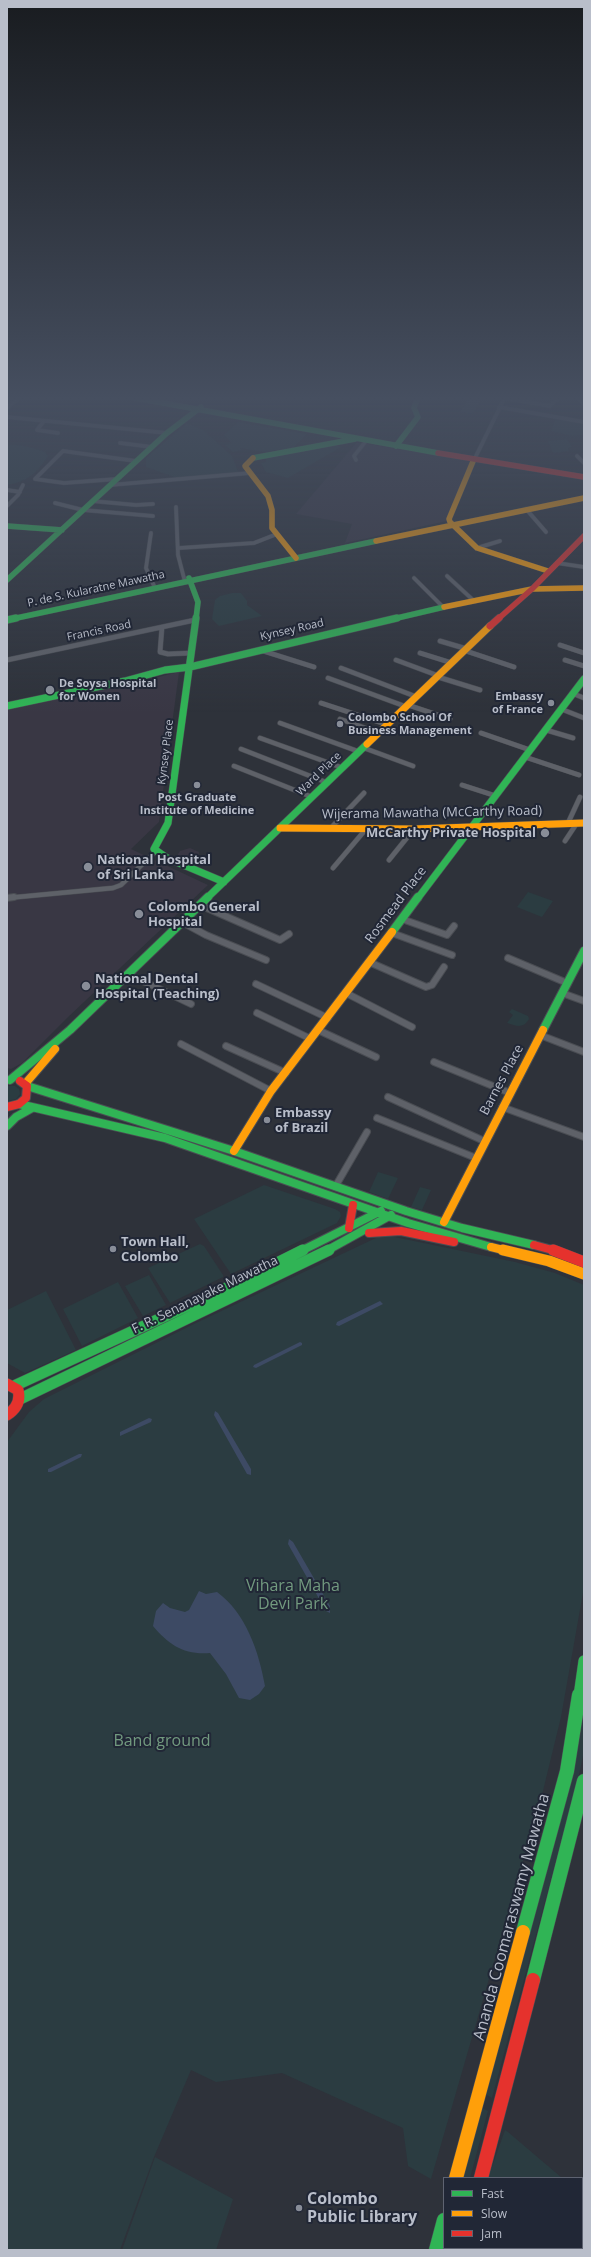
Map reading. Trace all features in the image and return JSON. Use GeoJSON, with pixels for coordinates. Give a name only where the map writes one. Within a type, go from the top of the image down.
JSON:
{"type":"FeatureCollection","features":[{"type":"Feature","properties":{"kind":"main road"},"geometry":{"type":"LineString","coordinates":[[7,580],[11,571],[62,530],[91,502]]}},
{"type":"Feature","properties":{"kind":"main road"},"geometry":{"type":"LineString","coordinates":[[271,502],[273,508],[272,528],[295,556]]}},
{"type":"Feature","properties":{"kind":"main road"},"geometry":{"type":"LineString","coordinates":[[454,502],[449,519],[477,548],[546,574],[545,584],[555,588]]}},
{"type":"Feature","properties":{"kind":"main road"},"geometry":{"type":"LineString","coordinates":[[452,523],[546,502]]}},
{"type":"Feature","properties":{"kind":"main road"},"geometry":{"type":"LineString","coordinates":[[452,523],[561,502]]}},
{"type":"Feature","properties":{"kind":"main road","name":"P. de S. Kularatne Mawatha"},"geometry":{"type":"LineString","coordinates":[[7,620],[452,523]]}},
{"type":"Feature","properties":{"kind":"main road"},"geometry":{"type":"LineString","coordinates":[[7,526],[40,527],[62,530]]}},
{"type":"Feature","properties":{"kind":"main road","name":"Ward Place"},"geometry":{"type":"LineString","coordinates":[[8,1080],[70,1030],[416,697],[532,589],[584,536]]}},
{"type":"Feature","properties":{"kind":"main road","name":"Kynsey Place"},"geometry":{"type":"LineString","coordinates":[[155,852],[154,846],[168,823],[198,602],[196,593],[187,580]]}},
{"type":"Feature","properties":{"kind":"main road","name":"P. de S. Kularatne Mawatha"},"geometry":{"type":"LineString","coordinates":[[7,616],[155,587]]}},
{"type":"Feature","properties":{"kind":"main road","name":"Kynsey Road"},"geometry":{"type":"LineString","coordinates":[[7,706],[125,681],[165,670],[190,667],[506,593],[532,589],[584,588]]}},
{"type":"Feature","properties":{"kind":"main road"},"geometry":{"type":"LineString","coordinates":[[506,593],[515,598],[515,604]]}},
{"type":"Feature","properties":{"kind":"main road","name":"Rosmead Place"},"geometry":{"type":"LineString","coordinates":[[234,1151],[272,1091],[369,962],[474,827],[583,681]]}},
{"type":"Feature","properties":{"kind":"main road","name":"Wijerama Mawatha (McCarthy Road)"},"geometry":{"type":"LineString","coordinates":[[280,828],[414,829],[576,823]]}},
{"type":"Feature","properties":{"kind":"main road"},"geometry":{"type":"LineString","coordinates":[[155,852],[224,882]]}},
{"type":"Feature","properties":{"kind":"main road","name":"Barnes Place"},"geometry":{"type":"LineString","coordinates":[[444,1222],[484,1141],[584,951]]}},
{"type":"Feature","properties":{"kind":"main road","name":"Ward Place"},"geometry":{"type":"LineString","coordinates":[[14,1106],[26,1098],[26,1085],[70,1030]]}},
{"type":"Feature","properties":{"kind":"main road"},"geometry":{"type":"LineString","coordinates":[[8,1080],[20,1081],[26,1085],[234,1151],[388,1205],[444,1222],[551,1250],[584,1262]]}},
{"type":"Feature","properties":{"kind":"main road"},"geometry":{"type":"LineString","coordinates":[[7,1114],[14,1106],[32,1108],[164,1138],[378,1214],[480,1244],[549,1261],[584,1274]]}},
{"type":"Feature","properties":{"kind":"main road"},"geometry":{"type":"LineString","coordinates":[[7,1126],[16,1116],[32,1108]]}},
{"type":"Feature","properties":{"kind":"main road"},"geometry":{"type":"LineString","coordinates":[[349,1228],[353,1205]]}},
{"type":"Feature","properties":{"kind":"main road","name":"F. R. Senanayake Mawatha"},"geometry":{"type":"LineString","coordinates":[[9,1384],[235,1284],[378,1214],[388,1205]]}},
{"type":"Feature","properties":{"kind":"main road","name":"F. R. Senanayake Mawatha"},"geometry":{"type":"LineString","coordinates":[[20,1399],[349,1240],[389,1217],[398,1208]]}},
{"type":"Feature","properties":{"kind":"main road"},"geometry":{"type":"LineString","coordinates":[[349,1240],[375,1231],[389,1229],[459,1243],[480,1244]]}},
{"type":"Feature","properties":{"kind":"main road"},"geometry":{"type":"LineString","coordinates":[[7,1422],[10,1414],[20,1399],[20,1394],[9,1384]]}},
{"type":"Feature","properties":{"kind":"main road","name":"Ananda Coomaraswamy Mawatha"},"geometry":{"type":"LineString","coordinates":[[456,2177],[565,1779],[584,1661]]}},
{"type":"Feature","properties":{"kind":"main road"},"geometry":{"type":"LineString","coordinates":[[481,2177],[568,1849],[584,1780]]}},
{"type":"Feature","properties":{"kind":"main road"},"geometry":{"type":"LineString","coordinates":[[436,2250],[443,2224]]}},
{"type":"Feature","properties":{"kind":"street"},"geometry":{"type":"LineString","coordinates":[[107,502],[136,505],[154,504]]}},
{"type":"Feature","properties":{"kind":"street"},"geometry":{"type":"LineString","coordinates":[[55,503],[83,510],[153,516]]}},
{"type":"Feature","properties":{"kind":"street"},"geometry":{"type":"LineString","coordinates":[[176,507],[179,548],[178,556],[187,580]]}},
{"type":"Feature","properties":{"kind":"street"},"geometry":{"type":"LineString","coordinates":[[526,509],[546,532]]}},
{"type":"Feature","properties":{"kind":"street"},"geometry":{"type":"LineString","coordinates":[[151,533],[146,568],[155,587]]}},
{"type":"Feature","properties":{"kind":"street"},"geometry":{"type":"LineString","coordinates":[[179,548],[254,543],[277,534]]}},
{"type":"Feature","properties":{"kind":"street"},"geometry":{"type":"LineString","coordinates":[[477,548],[500,541]]}},
{"type":"Feature","properties":{"kind":"street"},"geometry":{"type":"LineString","coordinates":[[557,563],[584,567]]}},
{"type":"Feature","properties":{"kind":"street"},"geometry":{"type":"LineString","coordinates":[[447,576],[473,600]]}},
{"type":"Feature","properties":{"kind":"street"},"geometry":{"type":"LineString","coordinates":[[414,578],[444,608]]}},
{"type":"Feature","properties":{"kind":"street","name":"Francis Road"},"geometry":{"type":"LineString","coordinates":[[7,660],[195,620]]}},
{"type":"Feature","properties":{"kind":"street"},"geometry":{"type":"LineString","coordinates":[[162,627],[160,652],[163,654],[191,653]]}},
{"type":"Feature","properties":{"kind":"street"},"geometry":{"type":"LineString","coordinates":[[440,641],[514,667]]}},
{"type":"Feature","properties":{"kind":"street"},"geometry":{"type":"LineString","coordinates":[[560,645],[584,653]]}},
{"type":"Feature","properties":{"kind":"street"},"geometry":{"type":"LineString","coordinates":[[260,650],[314,668]]}},
{"type":"Feature","properties":{"kind":"street"},"geometry":{"type":"LineString","coordinates":[[420,653],[452,663]]}},
{"type":"Feature","properties":{"kind":"street"},"geometry":{"type":"LineString","coordinates":[[396,660],[480,690]]}},
{"type":"Feature","properties":{"kind":"street"},"geometry":{"type":"LineString","coordinates":[[564,660],[584,666]]}},
{"type":"Feature","properties":{"kind":"street"},"geometry":{"type":"LineString","coordinates":[[340,668],[416,697]]}},
{"type":"Feature","properties":{"kind":"street"},"geometry":{"type":"LineString","coordinates":[[328,678],[407,706],[450,719]]}},
{"type":"Feature","properties":{"kind":"street"},"geometry":{"type":"LineString","coordinates":[[574,694],[584,698]]}},
{"type":"Feature","properties":{"kind":"street"},"geometry":{"type":"LineString","coordinates":[[321,703],[388,725]]}},
{"type":"Feature","properties":{"kind":"street"},"geometry":{"type":"LineString","coordinates":[[561,709],[584,718]]}},
{"type":"Feature","properties":{"kind":"street"},"geometry":{"type":"LineString","coordinates":[[340,719],[379,733]]}},
{"type":"Feature","properties":{"kind":"street"},"geometry":{"type":"LineString","coordinates":[[280,723],[412,766]]}},
{"type":"Feature","properties":{"kind":"street"},"geometry":{"type":"LineString","coordinates":[[546,730],[573,738]]}},
{"type":"Feature","properties":{"kind":"street"},"geometry":{"type":"LineString","coordinates":[[481,733],[579,775]]}},
{"type":"Feature","properties":{"kind":"street"},"geometry":{"type":"LineString","coordinates":[[260,738],[343,768]]}},
{"type":"Feature","properties":{"kind":"street"},"geometry":{"type":"LineString","coordinates":[[241,749],[328,783]]}},
{"type":"Feature","properties":{"kind":"street"},"geometry":{"type":"LineString","coordinates":[[234,766],[312,797]]}},
{"type":"Feature","properties":{"kind":"street"},"geometry":{"type":"LineString","coordinates":[[462,785],[496,796]]}},
{"type":"Feature","properties":{"kind":"street"},"geometry":{"type":"LineString","coordinates":[[330,829],[364,793]]}},
{"type":"Feature","properties":{"kind":"street"},"geometry":{"type":"LineString","coordinates":[[564,841],[576,823],[580,797]]}},
{"type":"Feature","properties":{"kind":"street"},"geometry":{"type":"LineString","coordinates":[[333,868],[366,829]]}},
{"type":"Feature","properties":{"kind":"street"},"geometry":{"type":"LineString","coordinates":[[389,860],[414,829]]}},
{"type":"Feature","properties":{"kind":"street"},"geometry":{"type":"LineString","coordinates":[[7,898],[113,888],[120,885],[155,852]]}},
{"type":"Feature","properties":{"kind":"street"},"geometry":{"type":"LineString","coordinates":[[200,905],[280,940],[289,934]]}},
{"type":"Feature","properties":{"kind":"street"},"geometry":{"type":"LineString","coordinates":[[402,919],[447,935],[454,926]]}},
{"type":"Feature","properties":{"kind":"street"},"geometry":{"type":"LineString","coordinates":[[182,922],[206,935],[266,960]]}},
{"type":"Feature","properties":{"kind":"street"},"geometry":{"type":"LineString","coordinates":[[392,933],[452,955]]}},
{"type":"Feature","properties":{"kind":"street"},"geometry":{"type":"LineString","coordinates":[[508,958],[567,983]]}},
{"type":"Feature","properties":{"kind":"street"},"geometry":{"type":"LineString","coordinates":[[369,962],[426,987],[432,985],[444,967]]}},
{"type":"Feature","properties":{"kind":"street"},"geometry":{"type":"LineString","coordinates":[[128,974],[191,1004]]}},
{"type":"Feature","properties":{"kind":"street"},"geometry":{"type":"LineString","coordinates":[[256,984],[328,1018]]}},
{"type":"Feature","properties":{"kind":"street"},"geometry":{"type":"LineString","coordinates":[[346,993],[412,1027]]}},
{"type":"Feature","properties":{"kind":"street"},"geometry":{"type":"LineString","coordinates":[[562,993],[584,1001]]}},
{"type":"Feature","properties":{"kind":"street"},"geometry":{"type":"LineString","coordinates":[[257,1013],[311,1039]]}},
{"type":"Feature","properties":{"kind":"street"},"geometry":{"type":"LineString","coordinates":[[318,1030],[376,1057]]}},
{"type":"Feature","properties":{"kind":"street"},"geometry":{"type":"LineString","coordinates":[[540,1035],[584,1052]]}},
{"type":"Feature","properties":{"kind":"street"},"geometry":{"type":"LineString","coordinates":[[181,1044],[272,1091]]}},
{"type":"Feature","properties":{"kind":"street"},"geometry":{"type":"LineString","coordinates":[[226,1046],[286,1073]]}},
{"type":"Feature","properties":{"kind":"street"},"geometry":{"type":"LineString","coordinates":[[434,1062],[510,1093]]}},
{"type":"Feature","properties":{"kind":"street"},"geometry":{"type":"LineString","coordinates":[[388,1097],[484,1141]]}},
{"type":"Feature","properties":{"kind":"street"},"geometry":{"type":"LineString","coordinates":[[502,1107],[584,1137]]}},
{"type":"Feature","properties":{"kind":"street"},"geometry":{"type":"LineString","coordinates":[[377,1118],[476,1158]]}},
{"type":"Feature","properties":{"kind":"street"},"geometry":{"type":"LineString","coordinates":[[335,1187],[366,1132]]}},
{"type":"Feature","properties":{"kind":"shaded area"},"geometry":{"type":"Polygon","coordinates":[[[306,502],[454,502],[447,521],[345,543],[352,524],[296,514],[306,502]]]}},
{"type":"Feature","properties":{"kind":"shaded area","name":"National Hospital of Sri Lanka"},"geometry":{"type":"Polygon","coordinates":[[[179,672],[159,822],[131,849],[208,885],[67,1018],[22,1063],[11,1069],[7,1068],[7,709],[118,687],[179,672]]]}},
{"type":"Feature","properties":{"kind":"shaded area"},"geometry":{"type":"Polygon","coordinates":[[[190,848],[199,852],[198,860],[188,863],[179,860],[177,856],[180,851],[190,848]]]}},
{"type":"Feature","properties":{"kind":"green space"},"geometry":{"type":"Polygon","coordinates":[[[232,593],[241,593],[247,601],[247,605],[262,616],[219,626],[212,619],[215,600],[220,596],[232,593]]]}},
{"type":"Feature","properties":{"kind":"green space"},"geometry":{"type":"Polygon","coordinates":[[[528,892],[553,901],[542,917],[517,907],[528,892]]]}},
{"type":"Feature","properties":{"kind":"green space"},"geometry":{"type":"Polygon","coordinates":[[[512,1009],[528,1016],[529,1019],[527,1022],[520,1026],[507,1023],[513,1015],[509,1012],[512,1009]]]}},
{"type":"Feature","properties":{"kind":"green space"},"geometry":{"type":"Polygon","coordinates":[[[7,1086],[15,1086],[19,1089],[20,1094],[16,1099],[7,1101],[7,1086]]]}},
{"type":"Feature","properties":{"kind":"green space"},"geometry":{"type":"Polygon","coordinates":[[[378,1172],[398,1178],[388,1199],[369,1192],[378,1172]]]}},
{"type":"Feature","properties":{"kind":"green space"},"geometry":{"type":"Polygon","coordinates":[[[264,1185],[335,1209],[340,1212],[341,1216],[337,1223],[231,1274],[194,1219],[264,1185]]]}},
{"type":"Feature","properties":{"kind":"green space"},"geometry":{"type":"Polygon","coordinates":[[[420,1187],[431,1190],[422,1210],[411,1207],[420,1187]]]}},
{"type":"Feature","properties":{"kind":"green space","name":"Vihara Maha Devi Park"},"geometry":{"type":"Polygon","coordinates":[[[385,1235],[515,1262],[555,1273],[584,1285],[584,1587],[561,1717],[541,1799],[431,2179],[408,2166],[403,2128],[282,2073],[216,2082],[191,2070],[154,2157],[120,2250],[7,2250],[7,1442],[29,1412],[44,1399],[196,1323],[385,1235]]]}},
{"type":"Feature","properties":{"kind":"green space"},"geometry":{"type":"Polygon","coordinates":[[[200,1244],[204,1246],[223,1277],[170,1303],[148,1268],[200,1244]]]}},
{"type":"Feature","properties":{"kind":"green space"},"geometry":{"type":"Polygon","coordinates":[[[149,1275],[166,1305],[143,1316],[125,1286],[149,1275]]]}},
{"type":"Feature","properties":{"kind":"green space"},"geometry":{"type":"Polygon","coordinates":[[[118,1282],[138,1318],[82,1346],[63,1309],[118,1282]]]}},
{"type":"Feature","properties":{"kind":"green space"},"geometry":{"type":"Polygon","coordinates":[[[46,1291],[76,1350],[25,1373],[7,1363],[7,1310],[46,1291]]]}},
{"type":"Feature","properties":{"kind":"green space"},"geometry":{"type":"Polygon","coordinates":[[[584,1707],[584,1751],[579,1775],[492,2098],[485,2094],[584,1707]]]}},
{"type":"Feature","properties":{"kind":"green space"},"geometry":{"type":"Polygon","coordinates":[[[482,2108],[488,2111],[470,2177],[463,2177],[482,2108]]]}},
{"type":"Feature","properties":{"kind":"green space"},"geometry":{"type":"Polygon","coordinates":[[[505,2130],[561,2177],[488,2177],[505,2130]]]}},
{"type":"Feature","properties":{"kind":"green space"},"geometry":{"type":"Polygon","coordinates":[[[155,2157],[233,2199],[216,2250],[122,2250],[155,2157]]]}},
{"type":"Feature","properties":{"kind":"green space"},"geometry":{"type":"Polygon","coordinates":[[[584,2191],[584,2250],[470,2250],[583,2249],[584,2191]]]}},
{"type":"Feature","properties":{"kind":"water"},"geometry":{"type":"Polygon","coordinates":[[[380,1301],[383,1304],[339,1326],[336,1325],[337,1322],[380,1301]]]}},
{"type":"Feature","properties":{"kind":"water"},"geometry":{"type":"Polygon","coordinates":[[[300,1342],[302,1345],[256,1368],[253,1367],[254,1365],[300,1342]]]}},
{"type":"Feature","properties":{"kind":"water"},"geometry":{"type":"Polygon","coordinates":[[[215,1411],[218,1413],[251,1469],[251,1475],[247,1474],[214,1415],[215,1411]]]}},
{"type":"Feature","properties":{"kind":"water"},"geometry":{"type":"Polygon","coordinates":[[[149,1418],[152,1419],[151,1422],[120,1436],[120,1432],[149,1418]]]}},
{"type":"Feature","properties":{"kind":"water"},"geometry":{"type":"Polygon","coordinates":[[[79,1454],[82,1454],[81,1457],[51,1472],[48,1472],[48,1469],[79,1454]]]}},
{"type":"Feature","properties":{"kind":"water"},"geometry":{"type":"Polygon","coordinates":[[[289,1539],[293,1542],[330,1606],[330,1613],[326,1611],[288,1544],[289,1539]]]}},
{"type":"Feature","properties":{"kind":"water"},"geometry":{"type":"Polygon","coordinates":[[[199,1591],[206,1594],[217,1592],[236,1611],[250,1634],[259,1660],[265,1686],[259,1694],[250,1700],[239,1698],[226,1674],[210,1653],[192,1652],[178,1647],[165,1639],[153,1626],[156,1611],[163,1603],[170,1608],[185,1612],[189,1610],[199,1591]]]}},
{"type":"Feature","properties":{"kind":"traffic: fast"},"geometry":{"type":"LineString","coordinates":[[7,580],[92,502]]}},
{"type":"Feature","properties":{"kind":"traffic: fast"},"geometry":{"type":"LineString","coordinates":[[7,526],[62,530]]}},
{"type":"Feature","properties":{"kind":"traffic: fast"},"geometry":{"type":"LineString","coordinates":[[7,620],[376,541]]}},
{"type":"Feature","properties":{"kind":"traffic: fast"},"geometry":{"type":"LineString","coordinates":[[189,578],[198,602],[168,823],[154,849],[167,858],[224,882]]}},
{"type":"Feature","properties":{"kind":"traffic: fast"},"geometry":{"type":"LineString","coordinates":[[7,706],[125,681],[165,670],[190,667],[444,607]]}},
{"type":"Feature","properties":{"kind":"traffic: fast"},"geometry":{"type":"LineString","coordinates":[[392,932],[584,679]]}},
{"type":"Feature","properties":{"kind":"traffic: fast"},"geometry":{"type":"LineString","coordinates":[[10,1080],[70,1030],[367,744]]}},
{"type":"Feature","properties":{"kind":"traffic: fast"},"geometry":{"type":"LineString","coordinates":[[543,1030],[584,951]]}},
{"type":"Feature","properties":{"kind":"traffic: fast"},"geometry":{"type":"LineString","coordinates":[[27,1086],[234,1151],[406,1211],[462,1228],[534,1245]]}},
{"type":"Feature","properties":{"kind":"traffic: fast"},"geometry":{"type":"LineString","coordinates":[[19,1104],[165,1138],[408,1223],[491,1247]]}},
{"type":"Feature","properties":{"kind":"traffic: fast"},"geometry":{"type":"LineString","coordinates":[[7,1126],[16,1117],[32,1108]]}},
{"type":"Feature","properties":{"kind":"traffic: fast"},"geometry":{"type":"LineString","coordinates":[[14,1386],[235,1284],[381,1211]]}},
{"type":"Feature","properties":{"kind":"traffic: fast"},"geometry":{"type":"LineString","coordinates":[[20,1399],[349,1240],[391,1215]]}},
{"type":"Feature","properties":{"kind":"traffic: fast"},"geometry":{"type":"LineString","coordinates":[[523,1932],[567,1771],[584,1661]]}},
{"type":"Feature","properties":{"kind":"traffic: fast"},"geometry":{"type":"LineString","coordinates":[[533,1980],[584,1781]]}},
{"type":"Feature","properties":{"kind":"traffic: fast"},"geometry":{"type":"LineString","coordinates":[[436,2250],[443,2224]]}},
{"type":"Feature","properties":{"kind":"traffic: slow"},"geometry":{"type":"LineString","coordinates":[[270,502],[272,510],[272,528],[296,558]]}},
{"type":"Feature","properties":{"kind":"traffic: slow"},"geometry":{"type":"LineString","coordinates":[[456,502],[449,519],[450,522],[477,548],[548,571]]}},
{"type":"Feature","properties":{"kind":"traffic: slow"},"geometry":{"type":"LineString","coordinates":[[376,541],[563,502]]}},
{"type":"Feature","properties":{"kind":"traffic: slow"},"geometry":{"type":"LineString","coordinates":[[444,607],[532,589],[584,588]]}},
{"type":"Feature","properties":{"kind":"traffic: slow"},"geometry":{"type":"LineString","coordinates":[[367,744],[490,626]]}},
{"type":"Feature","properties":{"kind":"traffic: slow"},"geometry":{"type":"LineString","coordinates":[[280,828],[414,829],[584,823]]}},
{"type":"Feature","properties":{"kind":"traffic: slow"},"geometry":{"type":"LineString","coordinates":[[234,1151],[271,1091],[392,932]]}},
{"type":"Feature","properties":{"kind":"traffic: slow"},"geometry":{"type":"LineString","coordinates":[[444,1222],[543,1030]]}},
{"type":"Feature","properties":{"kind":"traffic: slow"},"geometry":{"type":"LineString","coordinates":[[25,1084],[55,1049]]}},
{"type":"Feature","properties":{"kind":"traffic: slow"},"geometry":{"type":"LineString","coordinates":[[491,1247],[549,1261],[584,1274]]}},
{"type":"Feature","properties":{"kind":"traffic: slow"},"geometry":{"type":"LineString","coordinates":[[456,2177],[523,1932]]}},
{"type":"Feature","properties":{"kind":"traffic: jam"},"geometry":{"type":"LineString","coordinates":[[490,626],[532,589],[584,536]]}},
{"type":"Feature","properties":{"kind":"traffic: jam"},"geometry":{"type":"LineString","coordinates":[[7,1107],[19,1104],[26,1098],[27,1086],[20,1081]]}},
{"type":"Feature","properties":{"kind":"traffic: jam"},"geometry":{"type":"LineString","coordinates":[[349,1228],[353,1205]]}},
{"type":"Feature","properties":{"kind":"traffic: jam"},"geometry":{"type":"LineString","coordinates":[[369,1233],[391,1230],[412,1232],[454,1242]]}},
{"type":"Feature","properties":{"kind":"traffic: jam"},"geometry":{"type":"LineString","coordinates":[[534,1245],[551,1249],[584,1262]]}},
{"type":"Feature","properties":{"kind":"traffic: jam"},"geometry":{"type":"LineString","coordinates":[[7,1384],[18,1390],[19,1394],[18,1404],[14,1410],[7,1415]]}},
{"type":"Feature","properties":{"kind":"traffic: jam"},"geometry":{"type":"LineString","coordinates":[[481,2177],[533,1980]]}},
{"type":"Feature","properties":{"kind":"place","name":"De Soysa Hospital for Women"},"geometry":{"type":"Point","coordinates":[50,690]}},
{"type":"Feature","properties":{"kind":"place","name":"Embassy of France"},"geometry":{"type":"Point","coordinates":[551,703]}},
{"type":"Feature","properties":{"kind":"place","name":"Colombo School Of Business Management"},"geometry":{"type":"Point","coordinates":[340,724]}},
{"type":"Feature","properties":{"kind":"place","name":"Post Graduate Institute of Medicine"},"geometry":{"type":"Point","coordinates":[197,785]}},
{"type":"Feature","properties":{"kind":"place","name":"McCarthy Private Hospital"},"geometry":{"type":"Point","coordinates":[545,833]}},
{"type":"Feature","properties":{"kind":"place","name":"National Hospital of Sri Lanka"},"geometry":{"type":"Point","coordinates":[88,867]}},
{"type":"Feature","properties":{"kind":"place","name":"Colombo General Hospital"},"geometry":{"type":"Point","coordinates":[139,914]}},
{"type":"Feature","properties":{"kind":"place","name":"National Dental Hospital (Teaching)"},"geometry":{"type":"Point","coordinates":[86,986]}},
{"type":"Feature","properties":{"kind":"place","name":"Embassy of Brazil"},"geometry":{"type":"Point","coordinates":[267,1120]}},
{"type":"Feature","properties":{"kind":"place","name":"Town Hall, Colombo"},"geometry":{"type":"Point","coordinates":[113,1249]}},
{"type":"Feature","properties":{"kind":"place","name":"Colombo Public Library"},"geometry":{"type":"Point","coordinates":[299,2208]}},
{"type":"Feature","properties":{"kind":"park label","name":"Band ground"},"geometry":{"type":"Point","coordinates":[162,1741]}}]}
